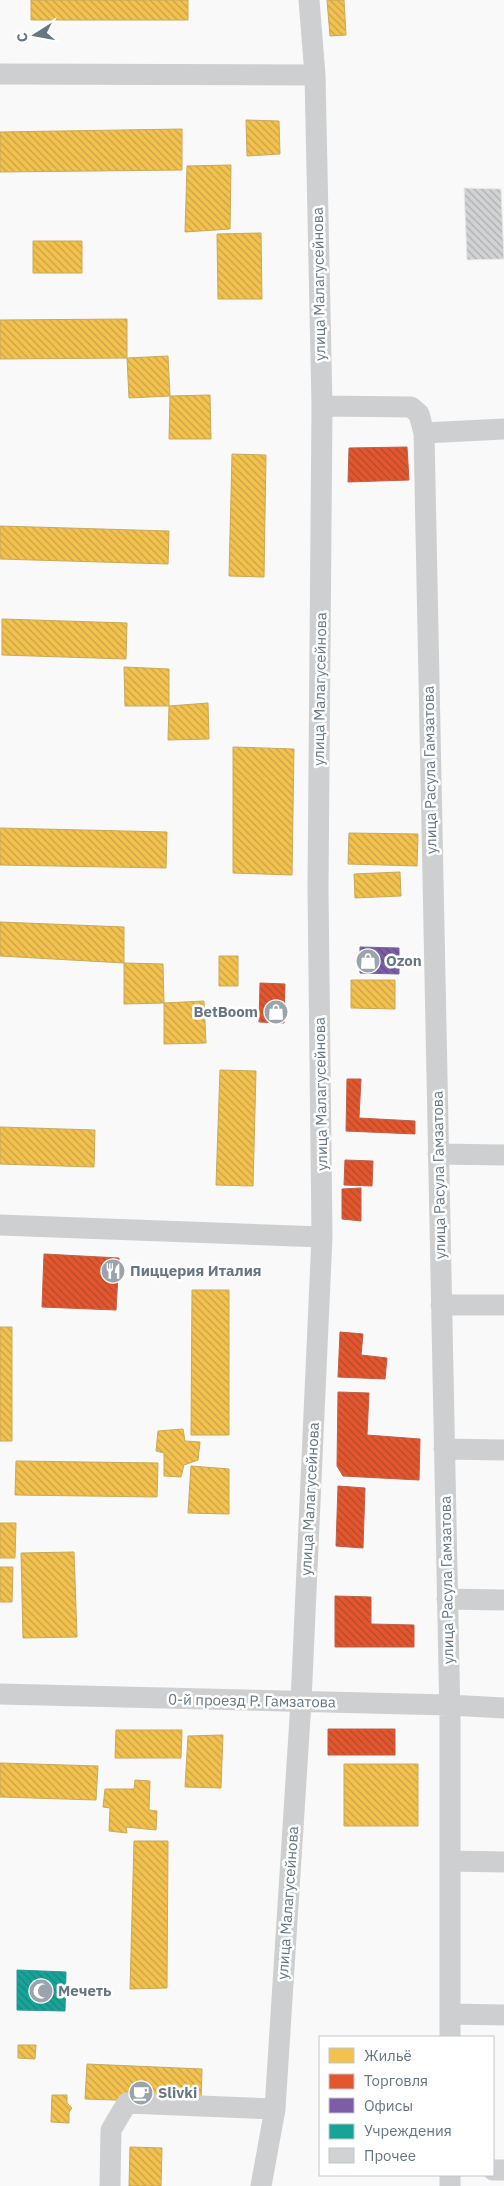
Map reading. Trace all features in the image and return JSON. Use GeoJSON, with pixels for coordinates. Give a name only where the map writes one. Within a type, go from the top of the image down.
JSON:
{"type":"FeatureCollection","features":[{"type":"Feature","properties":{"kind":"street","name":"улица Малагусейнова"},"geometry":{"type":"LineString","coordinates":[[261,2186],[275,2109],[300,1702],[322,1237],[318,898],[322,406],[315,76],[309,0]]}},
{"type":"Feature","properties":{"kind":"street"},"geometry":{"type":"LineString","coordinates":[[0,74],[315,76]]}},
{"type":"Feature","properties":{"kind":"street","name":"улица Расула Гамзатова"},"geometry":{"type":"LineString","coordinates":[[322,406],[411,407],[419,414],[424,433],[449,1705],[450,2036]]}},
{"type":"Feature","properties":{"kind":"street"},"geometry":{"type":"LineString","coordinates":[[424,433],[504,429]]}},
{"type":"Feature","properties":{"kind":"street"},"geometry":{"type":"LineString","coordinates":[[438,1154],[504,1155]]}},
{"type":"Feature","properties":{"kind":"street"},"geometry":{"type":"LineString","coordinates":[[0,1225],[322,1237]]}},
{"type":"Feature","properties":{"kind":"street"},"geometry":{"type":"LineString","coordinates":[[441,1304],[504,1305]]}},
{"type":"Feature","properties":{"kind":"street"},"geometry":{"type":"LineString","coordinates":[[444,1449],[504,1450]]}},
{"type":"Feature","properties":{"kind":"street"},"geometry":{"type":"LineString","coordinates":[[447,1599],[504,1600]]}},
{"type":"Feature","properties":{"kind":"street","name":"0-й проезд Р. Гамзатова"},"geometry":{"type":"LineString","coordinates":[[0,1694],[504,1708]]}},
{"type":"Feature","properties":{"kind":"street"},"geometry":{"type":"LineString","coordinates":[[450,1861],[504,1862]]}},
{"type":"Feature","properties":{"kind":"street"},"geometry":{"type":"LineString","coordinates":[[450,2014],[504,2016]]}},
{"type":"Feature","properties":{"kind":"street"},"geometry":{"type":"LineString","coordinates":[[110,2186],[111,2130],[126,2103],[275,2109]]}},
{"type":"Feature","properties":{"kind":"building: Жильё"},"geometry":{"type":"Polygon","coordinates":[[[31,0],[188,0],[188,20],[31,20],[31,0]]]}},
{"type":"Feature","properties":{"kind":"building: Жильё"},"geometry":{"type":"Polygon","coordinates":[[[327,0],[344,0],[346,35],[330,36],[327,0]]]}},
{"type":"Feature","properties":{"kind":"building: Жильё"},"geometry":{"type":"Polygon","coordinates":[[[246,120],[279,121],[280,154],[247,156],[246,120]]]}},
{"type":"Feature","properties":{"kind":"building: Жильё"},"geometry":{"type":"Polygon","coordinates":[[[182,129],[182,170],[0,172],[0,132],[182,129]]]}},
{"type":"Feature","properties":{"kind":"building: Жильё"},"geometry":{"type":"Polygon","coordinates":[[[231,165],[230,229],[185,232],[187,166],[231,165]]]}},
{"type":"Feature","properties":{"kind":"building: Жильё"},"geometry":{"type":"Polygon","coordinates":[[[261,233],[262,299],[218,299],[217,234],[261,233]]]}},
{"type":"Feature","properties":{"kind":"building: Жильё"},"geometry":{"type":"Polygon","coordinates":[[[33,241],[82,241],[82,273],[33,273],[33,241]]]}},
{"type":"Feature","properties":{"kind":"building: Жильё"},"geometry":{"type":"Polygon","coordinates":[[[127,319],[127,358],[0,359],[0,320],[127,319]]]}},
{"type":"Feature","properties":{"kind":"building: Жильё"},"geometry":{"type":"Polygon","coordinates":[[[168,356],[170,396],[129,398],[127,358],[168,356]]]}},
{"type":"Feature","properties":{"kind":"building: Жильё"},"geometry":{"type":"Polygon","coordinates":[[[210,395],[211,439],[169,439],[170,396],[210,395]]]}},
{"type":"Feature","properties":{"kind":"building: Жильё"},"geometry":{"type":"Polygon","coordinates":[[[232,454],[266,455],[264,577],[229,576],[232,454]]]}},
{"type":"Feature","properties":{"kind":"building: Жильё"},"geometry":{"type":"Polygon","coordinates":[[[0,526],[169,531],[168,564],[0,559],[0,526]]]}},
{"type":"Feature","properties":{"kind":"building: Жильё"},"geometry":{"type":"Polygon","coordinates":[[[2,619],[127,623],[126,659],[2,655],[2,619]]]}},
{"type":"Feature","properties":{"kind":"building: Жильё"},"geometry":{"type":"Polygon","coordinates":[[[124,667],[169,669],[169,706],[125,706],[124,667]]]}},
{"type":"Feature","properties":{"kind":"building: Жильё"},"geometry":{"type":"Polygon","coordinates":[[[208,703],[209,739],[168,740],[169,706],[208,703]]]}},
{"type":"Feature","properties":{"kind":"building: Жильё"},"geometry":{"type":"Polygon","coordinates":[[[233,747],[294,749],[292,875],[233,873],[233,747]]]}},
{"type":"Feature","properties":{"kind":"building: Жильё"},"geometry":{"type":"Polygon","coordinates":[[[0,828],[167,832],[166,868],[0,865],[0,828]]]}},
{"type":"Feature","properties":{"kind":"building: Жильё"},"geometry":{"type":"Polygon","coordinates":[[[349,833],[418,834],[417,866],[348,864],[349,833]]]}},
{"type":"Feature","properties":{"kind":"building: Жильё"},"geometry":{"type":"Polygon","coordinates":[[[400,872],[401,896],[355,898],[354,874],[400,872]]]}},
{"type":"Feature","properties":{"kind":"building: Жильё"},"geometry":{"type":"Polygon","coordinates":[[[0,922],[124,927],[124,963],[0,956],[0,922]]]}},
{"type":"Feature","properties":{"kind":"building: Жильё"},"geometry":{"type":"Polygon","coordinates":[[[219,956],[238,956],[238,986],[219,986],[219,956]]]}},
{"type":"Feature","properties":{"kind":"building: Жильё"},"geometry":{"type":"Polygon","coordinates":[[[124,963],[163,964],[164,1003],[124,1004],[124,963]]]}},
{"type":"Feature","properties":{"kind":"building: Жильё"},"geometry":{"type":"Polygon","coordinates":[[[351,980],[395,980],[395,1009],[351,1008],[351,980]]]}},
{"type":"Feature","properties":{"kind":"building: Жильё"},"geometry":{"type":"Polygon","coordinates":[[[204,1001],[206,1043],[164,1044],[164,1003],[204,1001]]]}},
{"type":"Feature","properties":{"kind":"building: Жильё"},"geometry":{"type":"Polygon","coordinates":[[[220,1070],[256,1071],[253,1186],[216,1185],[220,1070]]]}},
{"type":"Feature","properties":{"kind":"building: Жильё"},"geometry":{"type":"Polygon","coordinates":[[[0,1127],[95,1130],[94,1167],[0,1164],[0,1127]]]}},
{"type":"Feature","properties":{"kind":"building: Жильё"},"geometry":{"type":"Polygon","coordinates":[[[192,1290],[229,1290],[229,1435],[191,1435],[192,1290]]]}},
{"type":"Feature","properties":{"kind":"building: Жильё"},"geometry":{"type":"Polygon","coordinates":[[[0,1327],[12,1327],[12,1441],[0,1441],[0,1327]]]}},
{"type":"Feature","properties":{"kind":"building: Жильё"},"geometry":{"type":"Polygon","coordinates":[[[183,1429],[185,1441],[200,1442],[198,1460],[184,1465],[181,1477],[164,1476],[164,1453],[156,1451],[158,1431],[183,1429]]]}},
{"type":"Feature","properties":{"kind":"building: Жильё"},"geometry":{"type":"Polygon","coordinates":[[[16,1461],[158,1463],[157,1497],[15,1495],[16,1461]]]}},
{"type":"Feature","properties":{"kind":"building: Жильё"},"geometry":{"type":"Polygon","coordinates":[[[191,1466],[229,1469],[229,1514],[188,1513],[191,1466]]]}},
{"type":"Feature","properties":{"kind":"building: Жильё"},"geometry":{"type":"Polygon","coordinates":[[[0,1523],[16,1523],[15,1558],[0,1558],[0,1523]]]}},
{"type":"Feature","properties":{"kind":"building: Жильё"},"geometry":{"type":"Polygon","coordinates":[[[74,1552],[77,1637],[23,1638],[21,1553],[74,1552]]]}},
{"type":"Feature","properties":{"kind":"building: Жильё"},"geometry":{"type":"Polygon","coordinates":[[[0,1567],[13,1567],[12,1602],[0,1602],[0,1567]]]}},
{"type":"Feature","properties":{"kind":"building: Жильё"},"geometry":{"type":"Polygon","coordinates":[[[116,1730],[182,1730],[181,1758],[115,1758],[116,1730]]]}},
{"type":"Feature","properties":{"kind":"building: Жильё"},"geometry":{"type":"Polygon","coordinates":[[[223,1735],[221,1788],[185,1787],[188,1736],[223,1735]]]}},
{"type":"Feature","properties":{"kind":"building: Жильё"},"geometry":{"type":"Polygon","coordinates":[[[0,1763],[98,1766],[96,1800],[0,1797],[0,1763]]]}},
{"type":"Feature","properties":{"kind":"building: Жильё"},"geometry":{"type":"Polygon","coordinates":[[[344,1764],[418,1764],[418,1826],[344,1826],[344,1764]]]}},
{"type":"Feature","properties":{"kind":"building: Жильё"},"geometry":{"type":"Polygon","coordinates":[[[135,1780],[150,1781],[149,1810],[157,1811],[156,1830],[126,1827],[127,1833],[109,1831],[110,1808],[103,1807],[105,1789],[134,1789],[135,1780]]]}},
{"type":"Feature","properties":{"kind":"building: Жильё"},"geometry":{"type":"Polygon","coordinates":[[[134,1841],[168,1841],[167,1988],[130,1989],[134,1841]]]}},
{"type":"Feature","properties":{"kind":"building: Жильё"},"geometry":{"type":"Polygon","coordinates":[[[18,2045],[36,2045],[35,2059],[18,2058],[18,2045]]]}},
{"type":"Feature","properties":{"kind":"building: Жильё"},"geometry":{"type":"Polygon","coordinates":[[[87,2064],[202,2069],[201,2103],[85,2099],[87,2064]]]}},
{"type":"Feature","properties":{"kind":"building: Жильё"},"geometry":{"type":"Polygon","coordinates":[[[52,2095],[67,2095],[67,2103],[72,2108],[69,2112],[69,2123],[51,2122],[52,2095]]]}},
{"type":"Feature","properties":{"kind":"building: Жильё"},"geometry":{"type":"Polygon","coordinates":[[[130,2147],[162,2148],[161,2186],[129,2186],[130,2147]]]}},
{"type":"Feature","properties":{"kind":"building: Торговля"},"geometry":{"type":"Polygon","coordinates":[[[407,447],[409,480],[348,482],[349,448],[407,447]]]}},
{"type":"Feature","properties":{"kind":"building: Торговля"},"geometry":{"type":"Polygon","coordinates":[[[260,983],[285,984],[284,1023],[259,1022],[260,983]]]}},
{"type":"Feature","properties":{"kind":"building: Торговля"},"geometry":{"type":"Polygon","coordinates":[[[347,1079],[361,1079],[359,1118],[415,1121],[415,1134],[346,1131],[347,1079]]]}},
{"type":"Feature","properties":{"kind":"building: Торговля"},"geometry":{"type":"Polygon","coordinates":[[[345,1160],[373,1161],[372,1186],[344,1185],[345,1160]]]}},
{"type":"Feature","properties":{"kind":"building: Торговля"},"geometry":{"type":"Polygon","coordinates":[[[361,1188],[361,1221],[342,1219],[342,1189],[361,1188]]]}},
{"type":"Feature","properties":{"kind":"building: Торговля"},"geometry":{"type":"Polygon","coordinates":[[[44,1254],[119,1258],[116,1310],[42,1307],[44,1254]]]}},
{"type":"Feature","properties":{"kind":"building: Торговля"},"geometry":{"type":"Polygon","coordinates":[[[340,1332],[363,1334],[361,1355],[387,1358],[385,1379],[338,1377],[340,1332]]]}},
{"type":"Feature","properties":{"kind":"building: Торговля"},"geometry":{"type":"Polygon","coordinates":[[[338,1392],[369,1393],[367,1435],[420,1439],[419,1480],[343,1476],[337,1466],[338,1392]]]}},
{"type":"Feature","properties":{"kind":"building: Торговля"},"geometry":{"type":"Polygon","coordinates":[[[338,1486],[365,1488],[363,1548],[336,1546],[338,1486]]]}},
{"type":"Feature","properties":{"kind":"building: Торговля"},"geometry":{"type":"Polygon","coordinates":[[[335,1596],[371,1597],[371,1624],[414,1625],[414,1647],[335,1647],[335,1596]]]}},
{"type":"Feature","properties":{"kind":"building: Торговля"},"geometry":{"type":"Polygon","coordinates":[[[328,1729],[395,1729],[395,1755],[328,1755],[328,1729]]]}},
{"type":"Feature","properties":{"kind":"building: Офисы"},"geometry":{"type":"Polygon","coordinates":[[[360,947],[399,948],[399,974],[360,973],[360,947]]]}},
{"type":"Feature","properties":{"kind":"building: Учреждения","name":"Мечеть"},"geometry":{"type":"Polygon","coordinates":[[[17,1970],[66,1972],[65,2011],[17,2010],[17,1970]]]}},
{"type":"Feature","properties":{"kind":"building: Прочее"},"geometry":{"type":"Polygon","coordinates":[[[464,188],[501,189],[504,259],[467,260],[464,188]]]}},
{"type":"Feature","properties":{"kind":"place","name":"Ozon"},"geometry":{"type":"Point","coordinates":[368,961]}},
{"type":"Feature","properties":{"kind":"place","name":"BetBoom"},"geometry":{"type":"Point","coordinates":[276,1012]}},
{"type":"Feature","properties":{"kind":"place","name":"Пиццерия Италия"},"geometry":{"type":"Point","coordinates":[113,1271]}},
{"type":"Feature","properties":{"kind":"place","name":"Мечеть"},"geometry":{"type":"Point","coordinates":[41,1991]}},
{"type":"Feature","properties":{"kind":"place","name":"Slivki"},"geometry":{"type":"Point","coordinates":[141,2093]}}]}
